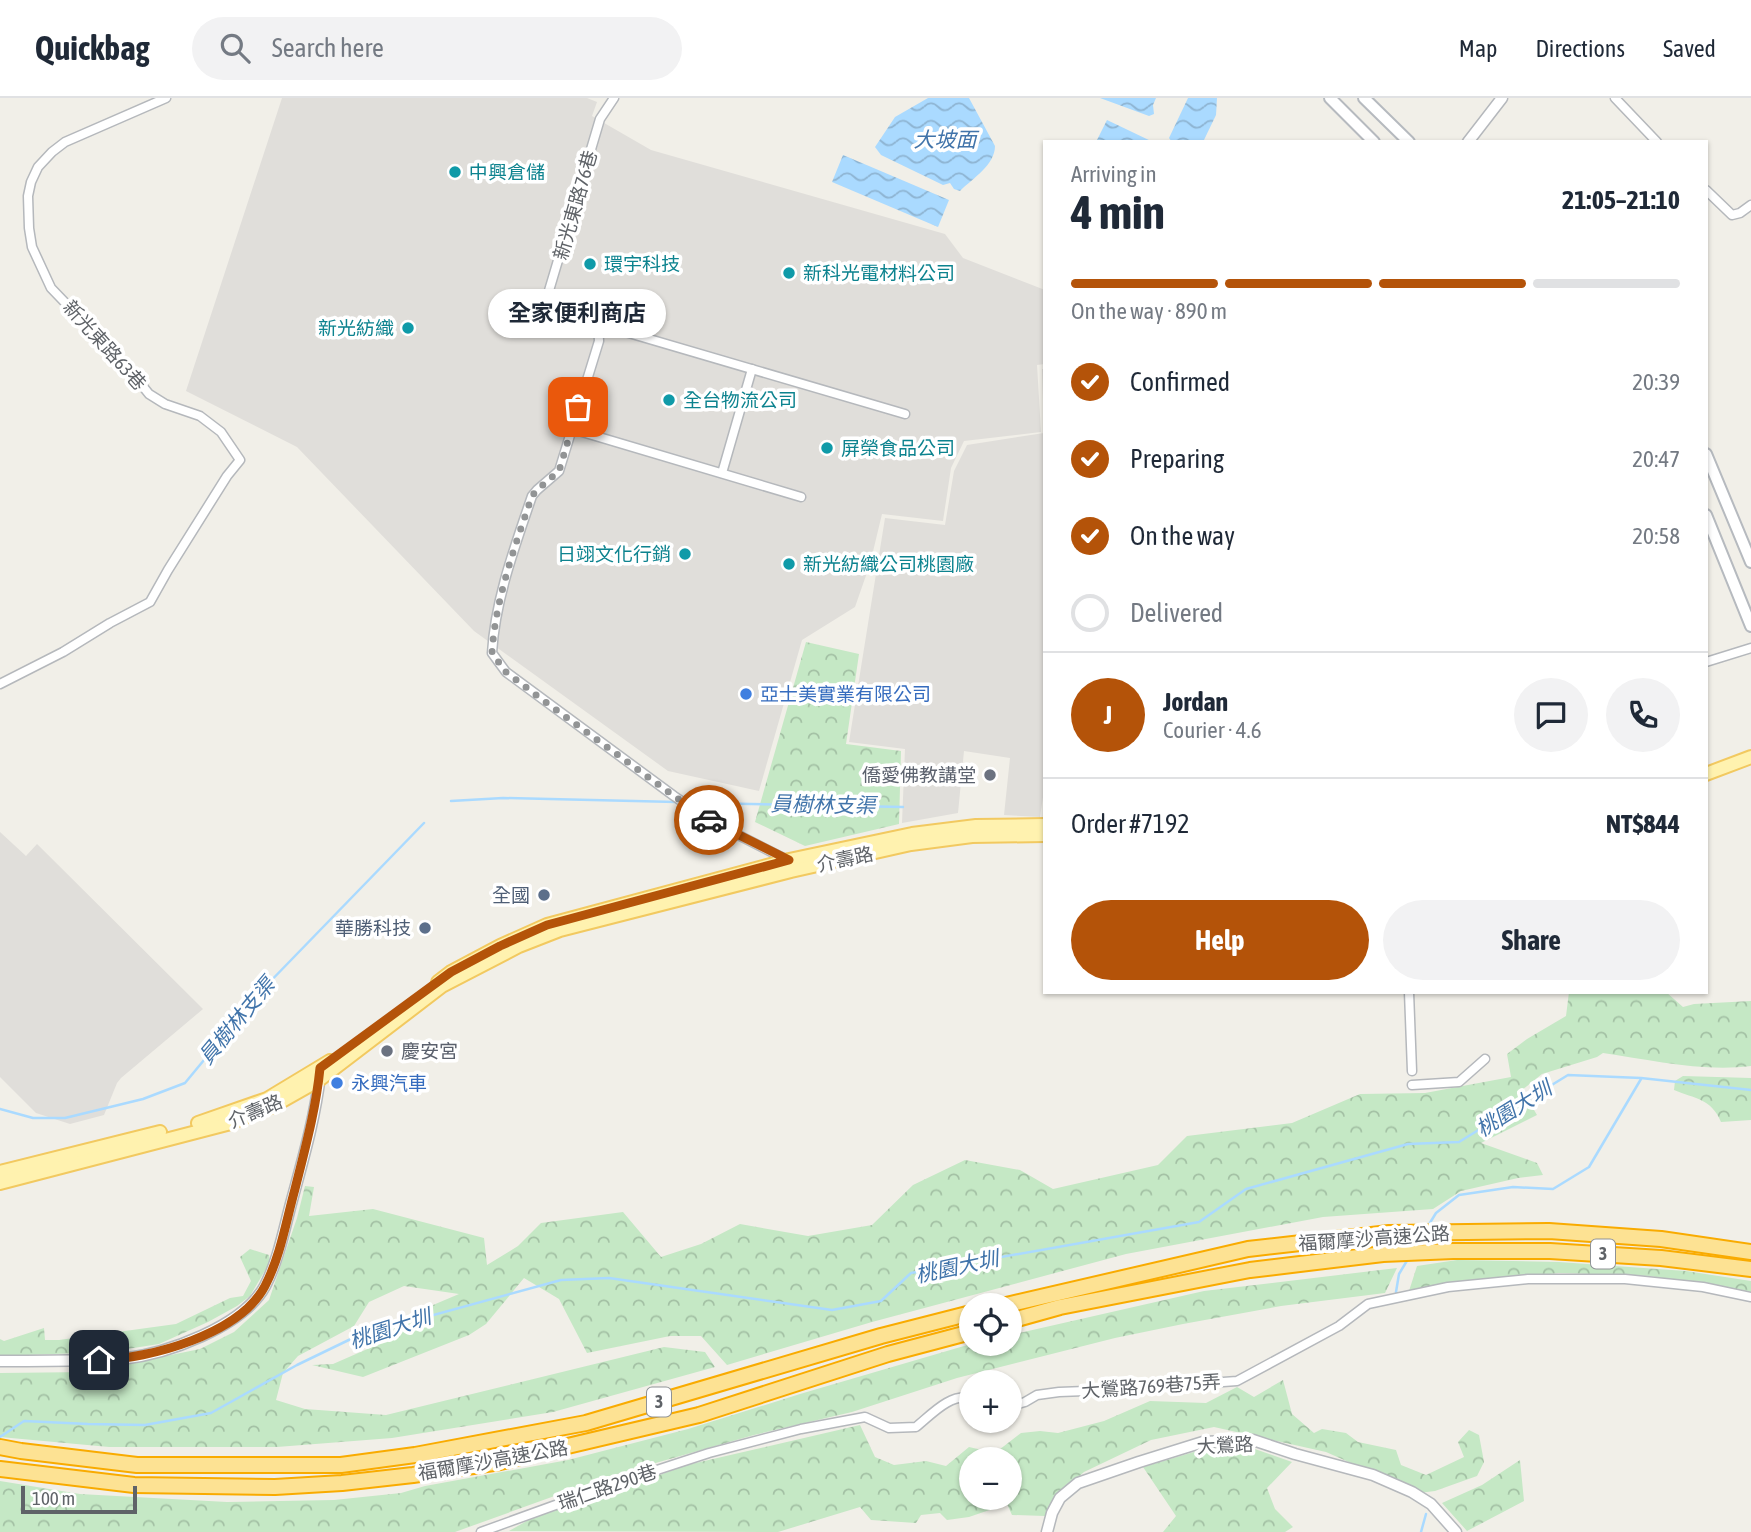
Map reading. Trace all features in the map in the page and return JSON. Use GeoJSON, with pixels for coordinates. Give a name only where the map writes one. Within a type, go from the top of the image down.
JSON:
{"type":"FeatureCollection","features":[{"type":"Feature","properties":{"kind":"highway","name":"福爾摩沙高速公路"},"geometry":{"type":"LineString","coordinates":[[1022,1301],[1248,1249],[1390,1233],[1549,1231],[1661,1239],[1751,1252]]}},
{"type":"Feature","properties":{"kind":"highway","name":"福爾摩沙高速公路"},"geometry":{"type":"LineString","coordinates":[[1022,1318],[1060,1307],[1250,1270],[1383,1254],[1550,1251],[1661,1258],[1751,1269]]}},
{"type":"Feature","properties":{"kind":"highway","name":"福爾摩沙高速公路"},"geometry":{"type":"LineString","coordinates":[[0,1447],[137,1465],[341,1465],[415,1455],[586,1423],[881,1336],[959,1316]]}},
{"type":"Feature","properties":{"kind":"highway","name":"福爾摩沙高速公路"},"geometry":{"type":"LineString","coordinates":[[0,1469],[134,1485],[275,1488],[413,1475],[500,1462],[699,1415],[888,1354],[959,1335]]}},
{"type":"Feature","properties":{"kind":"main road"},"geometry":{"type":"LineString","coordinates":[[1329,98],[1372,140]]}},
{"type":"Feature","properties":{"kind":"main road"},"geometry":{"type":"LineString","coordinates":[[1364,98],[1407,140]]}},
{"type":"Feature","properties":{"kind":"main road"},"geometry":{"type":"LineString","coordinates":[[1708,459],[1751,562]]}},
{"type":"Feature","properties":{"kind":"main road"},"geometry":{"type":"LineString","coordinates":[[1708,520],[1751,626]]}},
{"type":"Feature","properties":{"kind":"main road"},"geometry":{"type":"LineString","coordinates":[[1708,773],[1751,757]]}},
{"type":"Feature","properties":{"kind":"main road","name":"介壽路"},"geometry":{"type":"LineString","coordinates":[[0,1183],[227,1124],[273,1106],[320,1074],[451,972],[547,925],[912,834],[976,827],[1043,825]]}},
{"type":"Feature","properties":{"kind":"main road","name":"介壽路"},"geometry":{"type":"LineString","coordinates":[[790,865],[972,836],[1043,835]]}},
{"type":"Feature","properties":{"kind":"main road","name":"介壽路"},"geometry":{"type":"LineString","coordinates":[[0,1172],[206,1121],[267,1099],[320,1074]]}},
{"type":"Feature","properties":{"kind":"street","name":"新光東路63巷"},"geometry":{"type":"LineString","coordinates":[[0,684],[63,652],[150,602],[240,460],[221,432],[200,416],[165,404],[149,394],[51,288],[32,247],[28,196],[38,167],[65,142],[166,98]]}},
{"type":"Feature","properties":{"kind":"street"},"geometry":{"type":"LineString","coordinates":[[1470,140],[1502,98]]}},
{"type":"Feature","properties":{"kind":"street"},"geometry":{"type":"LineString","coordinates":[[1615,98],[1655,140]]}},
{"type":"Feature","properties":{"kind":"street","name":"新光東路76巷"},"geometry":{"type":"LineString","coordinates":[[611,99],[600,119],[548,294],[550,301],[598,324],[905,414]]}},
{"type":"Feature","properties":{"kind":"street"},"geometry":{"type":"LineString","coordinates":[[1708,192],[1732,215],[1751,205]]}},
{"type":"Feature","properties":{"kind":"street"},"geometry":{"type":"LineString","coordinates":[[598,324],[599,341],[559,471],[532,496],[515,546],[494,628],[492,653],[506,672],[652,780],[707,819],[790,865]]}},
{"type":"Feature","properties":{"kind":"street"},"geometry":{"type":"LineString","coordinates":[[722,473],[752,369]]}},
{"type":"Feature","properties":{"kind":"street"},"geometry":{"type":"LineString","coordinates":[[572,429],[801,497]]}},
{"type":"Feature","properties":{"kind":"street"},"geometry":{"type":"LineString","coordinates":[[1708,661],[1751,648]]}},
{"type":"Feature","properties":{"kind":"street"},"geometry":{"type":"LineString","coordinates":[[1409,994],[1412,1071]]}},
{"type":"Feature","properties":{"kind":"street"},"geometry":{"type":"LineString","coordinates":[[1412,1085],[1459,1082],[1485,1059]]}},
{"type":"Feature","properties":{"kind":"street"},"geometry":{"type":"LineString","coordinates":[[0,1361],[122,1359],[165,1350],[213,1330],[234,1318],[250,1304],[264,1288],[279,1252],[310,1131],[320,1074]]}},
{"type":"Feature","properties":{"kind":"street","name":"大鶯路769巷75弄"},"geometry":{"type":"LineString","coordinates":[[1022,1403],[1037,1395],[1059,1392],[1237,1381],[1339,1326],[1368,1304],[1448,1287],[1528,1279],[1625,1279],[1703,1287],[1751,1297]]}},
{"type":"Feature","properties":{"kind":"street","name":"瑞仁路290巷"},"geometry":{"type":"LineString","coordinates":[[481,1532],[608,1486],[801,1429],[865,1417],[889,1428],[916,1427],[935,1411],[959,1398]]}},
{"type":"Feature","properties":{"kind":"street","name":"大鶯路"},"geometry":{"type":"LineString","coordinates":[[1047,1532],[1060,1497],[1079,1483],[1203,1442],[1253,1440],[1373,1475],[1412,1492],[1431,1504],[1456,1532]]}},
{"type":"Feature","properties":{"kind":"shaded area"},"geometry":{"type":"Polygon","coordinates":[[[282,98],[587,98],[597,102],[592,116],[651,150],[945,234],[963,258],[1043,289],[1043,364],[1037,365],[1041,432],[964,441],[951,468],[943,521],[882,514],[870,564],[855,607],[802,640],[759,791],[668,771],[474,631],[297,447],[186,391],[282,98]]]}},
{"type":"Feature","properties":{"kind":"shaded area"},"geometry":{"type":"Polygon","coordinates":[[[1043,433],[1043,797],[1040,817],[1004,815],[1010,758],[964,751],[958,813],[902,823],[905,749],[849,742],[885,518],[945,525],[954,471],[967,445],[1043,433]]]}},
{"type":"Feature","properties":{"kind":"shaded area"},"geometry":{"type":"Polygon","coordinates":[[[0,832],[26,856],[37,844],[203,1009],[121,1078],[104,1115],[70,1124],[36,1113],[0,1077],[0,832]]]}},
{"type":"Feature","properties":{"kind":"green space"},"geometry":{"type":"Polygon","coordinates":[[[806,642],[859,654],[846,744],[901,751],[899,824],[805,846],[755,822],[806,642]]]}},
{"type":"Feature","properties":{"kind":"green space"},"geometry":{"type":"Polygon","coordinates":[[[1569,994],[1668,994],[1683,1007],[1751,1001],[1751,1066],[1695,1066],[1603,1053],[1542,1074],[1522,1090],[1537,1115],[1481,1143],[1537,1163],[1543,1175],[1461,1191],[1433,1209],[1323,1217],[1126,1254],[980,1293],[959,1293],[959,1299],[727,1365],[701,1336],[670,1336],[587,1353],[559,1299],[524,1278],[486,1324],[469,1335],[363,1377],[312,1365],[333,1364],[372,1347],[379,1331],[459,1294],[404,1286],[369,1302],[354,1326],[298,1356],[283,1373],[276,1400],[305,1409],[386,1415],[664,1347],[705,1352],[715,1367],[553,1412],[392,1438],[277,1447],[109,1447],[0,1437],[0,1373],[88,1372],[200,1349],[234,1332],[269,1300],[305,1186],[314,1187],[309,1216],[373,1209],[484,1238],[487,1265],[518,1246],[541,1223],[623,1212],[661,1257],[701,1244],[740,1224],[808,1236],[872,1225],[913,1185],[965,1160],[1020,1170],[1053,1189],[1158,1165],[1187,1136],[1292,1123],[1360,1094],[1425,1093],[1511,1077],[1507,1054],[1566,1016],[1569,994]]]}},
{"type":"Feature","properties":{"kind":"green space"},"geometry":{"type":"Polygon","coordinates":[[[1683,1076],[1751,1078],[1751,1120],[1721,1122],[1707,1104],[1674,1090],[1675,1081],[1683,1076]]]}},
{"type":"Feature","properties":{"kind":"green space"},"geometry":{"type":"Polygon","coordinates":[[[250,1249],[269,1255],[270,1262],[250,1296],[208,1322],[159,1344],[108,1352],[0,1356],[0,1339],[4,1341],[44,1328],[45,1340],[59,1340],[176,1324],[230,1298],[243,1296],[251,1281],[240,1257],[250,1249]]]}},
{"type":"Feature","properties":{"kind":"green space"},"geometry":{"type":"Polygon","coordinates":[[[1457,1260],[1559,1262],[1686,1271],[1751,1281],[1751,1292],[1650,1276],[1559,1273],[1409,1291],[1417,1266],[1457,1260]]]}},
{"type":"Feature","properties":{"kind":"green space"},"geometry":{"type":"Polygon","coordinates":[[[1397,1268],[1385,1293],[1281,1306],[1115,1338],[989,1370],[959,1370],[959,1377],[852,1412],[754,1435],[610,1476],[455,1532],[0,1532],[0,1481],[80,1494],[227,1502],[334,1500],[401,1493],[425,1486],[568,1460],[688,1429],[959,1347],[959,1356],[1022,1356],[1022,1332],[1204,1291],[1397,1268]]]}},
{"type":"Feature","properties":{"kind":"green space"},"geometry":{"type":"Polygon","coordinates":[[[1283,1380],[1292,1414],[1314,1433],[1322,1429],[1346,1433],[1358,1442],[1396,1450],[1401,1465],[1426,1475],[1464,1457],[1458,1442],[1469,1430],[1479,1435],[1484,1462],[1477,1476],[1435,1491],[1419,1493],[1326,1452],[1214,1427],[1151,1440],[1084,1472],[1058,1494],[1045,1516],[1012,1515],[1010,1510],[1022,1510],[1022,1447],[1003,1447],[1021,1433],[1058,1433],[1104,1421],[1150,1401],[1206,1403],[1237,1387],[1254,1397],[1283,1380]]]}},
{"type":"Feature","properties":{"kind":"green space"},"geometry":{"type":"Polygon","coordinates":[[[860,1425],[875,1457],[894,1465],[926,1461],[946,1466],[959,1455],[959,1510],[989,1510],[969,1517],[947,1520],[940,1513],[921,1515],[916,1523],[871,1520],[860,1507],[778,1532],[509,1531],[532,1518],[687,1465],[860,1425]]]}},
{"type":"Feature","properties":{"kind":"green space"},"geometry":{"type":"Polygon","coordinates":[[[1252,1448],[1292,1462],[1267,1488],[1275,1509],[1293,1527],[1285,1532],[1163,1532],[1176,1516],[1143,1467],[1204,1449],[1252,1448]]]}},
{"type":"Feature","properties":{"kind":"green space"},"geometry":{"type":"Polygon","coordinates":[[[1520,1460],[1524,1501],[1467,1531],[1442,1503],[1482,1485],[1520,1460]]]}},
{"type":"Feature","properties":{"kind":"water","name":"大坡面"},"geometry":{"type":"Polygon","coordinates":[[[928,98],[969,98],[995,146],[987,165],[960,191],[954,189],[950,183],[943,185],[881,155],[875,147],[895,117],[928,98]]]}},
{"type":"Feature","properties":{"kind":"water"},"geometry":{"type":"Polygon","coordinates":[[[1100,98],[1156,98],[1153,105],[1154,114],[1149,116],[1100,98]]]}},
{"type":"Feature","properties":{"kind":"water"},"geometry":{"type":"Polygon","coordinates":[[[1188,98],[1217,98],[1216,115],[1204,140],[1169,138],[1188,98]]]}},
{"type":"Feature","properties":{"kind":"water"},"geometry":{"type":"Polygon","coordinates":[[[1107,120],[1149,140],[1097,140],[1107,120]]]}},
{"type":"Feature","properties":{"kind":"water","name":"大坡面"},"geometry":{"type":"Polygon","coordinates":[[[843,155],[949,200],[938,227],[832,182],[843,155]]]}},
{"type":"Feature","properties":{"kind":"waterway","name":"員樹林支渠"},"geometry":{"type":"LineString","coordinates":[[451,801],[503,798],[676,802]]}},
{"type":"Feature","properties":{"kind":"waterway","name":"員樹林支渠"},"geometry":{"type":"LineString","coordinates":[[700,803],[903,807]]}},
{"type":"Feature","properties":{"kind":"waterway","name":"員樹林支渠"},"geometry":{"type":"LineString","coordinates":[[0,1109],[33,1118],[65,1118],[143,1099],[185,1083],[261,991],[424,823]]}},
{"type":"Feature","properties":{"kind":"waterway","name":"桃園大圳"},"geometry":{"type":"LineString","coordinates":[[0,1437],[24,1421],[145,1425],[211,1413],[297,1365],[357,1336],[561,1280],[609,1278],[832,1310],[881,1301],[911,1273],[1199,1222],[1246,1189],[1408,1144],[1459,1142],[1568,1075],[1641,1078],[1751,1090]]}},
{"type":"Feature","properties":{"kind":"waterway"},"geometry":{"type":"LineString","coordinates":[[1428,1226],[1436,1213],[1459,1195],[1513,1187],[1553,1189],[1589,1167],[1641,1079]]}},
{"type":"Feature","properties":{"kind":"waterway"},"geometry":{"type":"LineString","coordinates":[[1396,1292],[1399,1274],[1408,1259]]}},
{"type":"Feature","properties":{"kind":"waterway"},"geometry":{"type":"LineString","coordinates":[[1421,1532],[1426,1514]]}},
{"type":"Feature","properties":{"kind":"way so far"},"geometry":{"type":"LineString","coordinates":[[578,407],[559,471],[532,496],[515,546],[496,619],[492,653],[506,672],[709,820]]}},
{"type":"Feature","properties":{"kind":"place","name":"中興倉儲"},"geometry":{"type":"Point","coordinates":[455,172]}},
{"type":"Feature","properties":{"kind":"place","name":"環宇科技"},"geometry":{"type":"Point","coordinates":[590,264]}},
{"type":"Feature","properties":{"kind":"place","name":"新科光電材料公司"},"geometry":{"type":"Point","coordinates":[789,273]}},
{"type":"Feature","properties":{"kind":"place","name":"新光紡織"},"geometry":{"type":"Point","coordinates":[408,328]}},
{"type":"Feature","properties":{"kind":"place","name":"全台物流公司"},"geometry":{"type":"Point","coordinates":[669,400]}},
{"type":"Feature","properties":{"kind":"place","name":"全家便利商店"},"geometry":{"type":"Point","coordinates":[578,407]}},
{"type":"Feature","properties":{"kind":"place","name":"屏榮食品公司"},"geometry":{"type":"Point","coordinates":[827,448]}},
{"type":"Feature","properties":{"kind":"place","name":"日翊文化行銷"},"geometry":{"type":"Point","coordinates":[685,554]}},
{"type":"Feature","properties":{"kind":"place","name":"新光紡織公司桃園廠"},"geometry":{"type":"Point","coordinates":[789,564]}},
{"type":"Feature","properties":{"kind":"place","name":"亞士美實業有限公司"},"geometry":{"type":"Point","coordinates":[746,694]}},
{"type":"Feature","properties":{"kind":"place","name":"僑愛佛教講堂"},"geometry":{"type":"Point","coordinates":[990,775]}},
{"type":"Feature","properties":{"kind":"place","name":"全國"},"geometry":{"type":"Point","coordinates":[544,895]}},
{"type":"Feature","properties":{"kind":"place","name":"華勝科技"},"geometry":{"type":"Point","coordinates":[425,928]}},
{"type":"Feature","properties":{"kind":"place","name":"慶安宮"},"geometry":{"type":"Point","coordinates":[387,1051]}},
{"type":"Feature","properties":{"kind":"place","name":"永興汽車"},"geometry":{"type":"Point","coordinates":[337,1083]}},
{"type":"Feature","properties":{"kind":"route"},"geometry":{"type":"LineString","coordinates":[[99,1360],[122,1359],[165,1350],[192,1340],[234,1318],[250,1304],[264,1288],[279,1252],[310,1131],[320,1068],[451,972],[547,925],[789,860],[709,820]]}}]}
